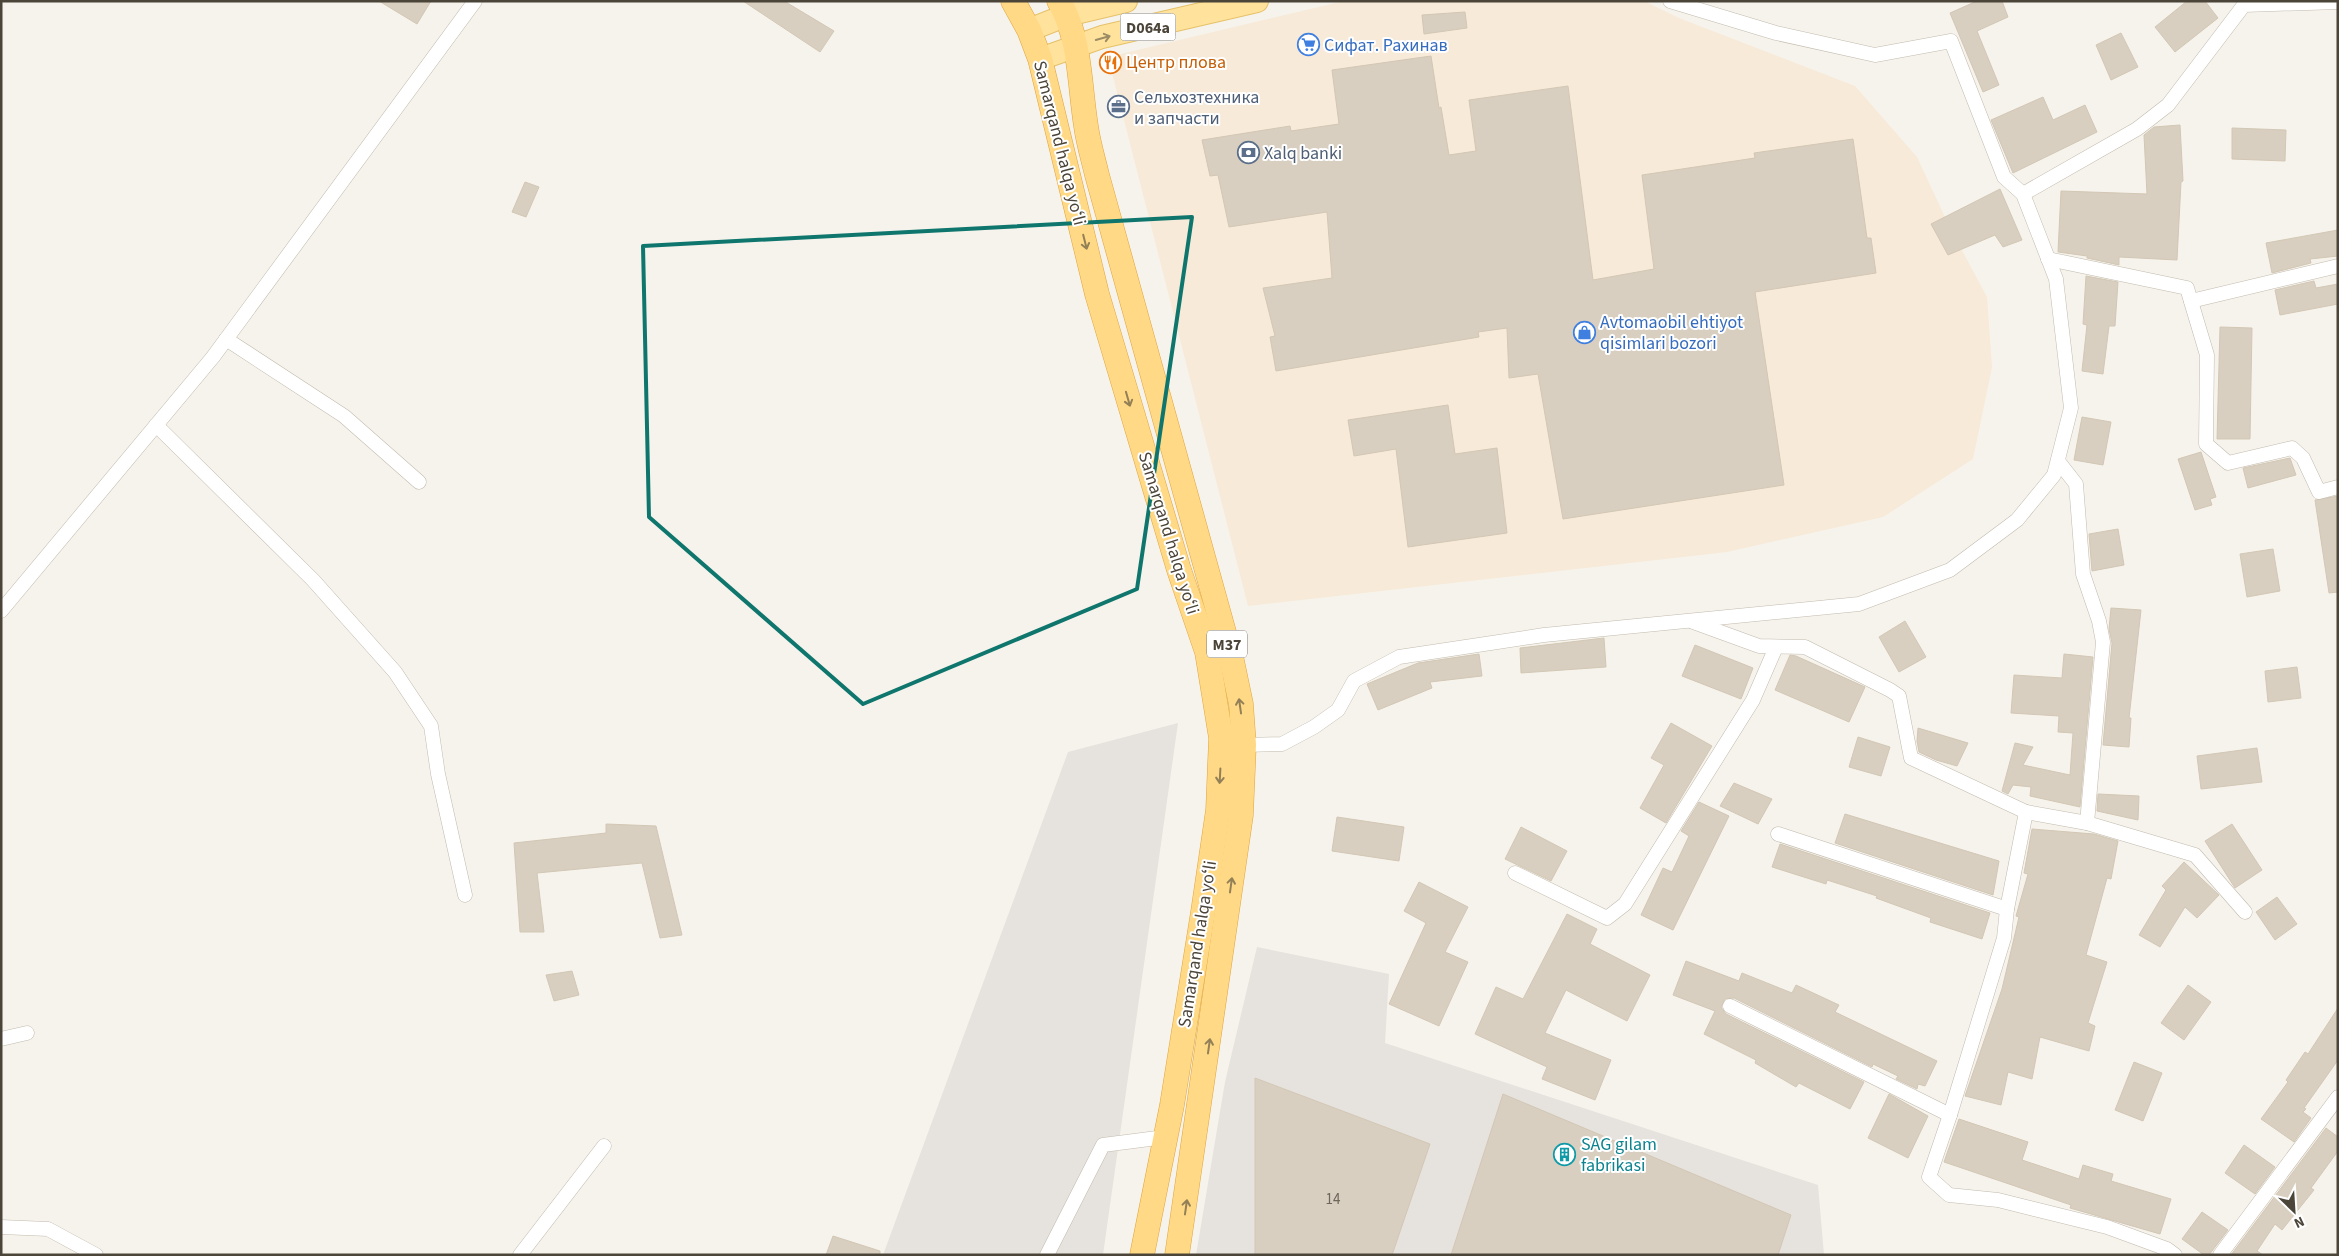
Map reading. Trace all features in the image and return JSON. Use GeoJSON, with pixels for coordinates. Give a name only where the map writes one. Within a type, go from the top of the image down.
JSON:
{"type":"FeatureCollection","features":[{"type":"Feature","properties":{"kind":"highway","name":"Samarqand halqa yoʻli"},"geometry":{"type":"LineString","coordinates":[[1013,1],[1029,30],[1040,59],[1097,294],[1178,570],[1206,652],[1221,738],[1218,810],[1172,1105],[1142,1255]]}},
{"type":"Feature","properties":{"kind":"highway","name":"Samarqand halqa yoʻli"},"geometry":{"type":"LineString","coordinates":[[1063,8],[1076,46],[1086,127],[1232,660],[1241,704],[1244,745],[1241,815],[1200,1111],[1177,1255]]}},
{"type":"Feature","properties":{"kind":"highway"},"geometry":{"type":"LineString","coordinates":[[1172,1105],[1200,1111]]}},
{"type":"Feature","properties":{"kind":"main road","name":"D064a"},"geometry":{"type":"LineString","coordinates":[[1029,30],[1063,8],[1126,1]]}},
{"type":"Feature","properties":{"kind":"main road","name":"D064a"},"geometry":{"type":"LineString","coordinates":[[1040,59],[1102,37],[1257,1]]}},
{"type":"Feature","properties":{"kind":"street"},"geometry":{"type":"LineString","coordinates":[[1,611],[226,340],[475,1]]}},
{"type":"Feature","properties":{"kind":"street"},"geometry":{"type":"LineString","coordinates":[[1244,745],[1282,744],[1314,727],[1338,710],[1354,681],[1399,657],[1544,635],[1859,604],[1950,570],[2017,520],[2054,475],[2072,408],[2056,279],[2023,194],[2004,177],[1951,41],[1875,55],[1776,33],[1670,1]]}},
{"type":"Feature","properties":{"kind":"street"},"geometry":{"type":"LineString","coordinates":[[2023,194],[2137,130],[2168,105],[2244,3],[2338,2]]}},
{"type":"Feature","properties":{"kind":"street"},"geometry":{"type":"LineString","coordinates":[[2048,259],[2187,288],[2207,355],[2206,444],[2228,463],[2292,448],[2303,458],[2319,492],[2338,487]]}},
{"type":"Feature","properties":{"kind":"street"},"geometry":{"type":"LineString","coordinates":[[2190,301],[2338,266]]}},
{"type":"Feature","properties":{"kind":"street"},"geometry":{"type":"LineString","coordinates":[[226,340],[344,416],[419,482]]}},
{"type":"Feature","properties":{"kind":"street"},"geometry":{"type":"LineString","coordinates":[[156,425],[312,580],[395,672],[431,726],[438,774],[465,895]]}},
{"type":"Feature","properties":{"kind":"street"},"geometry":{"type":"LineString","coordinates":[[2058,461],[2076,484],[2083,574],[2099,621],[2103,642],[2087,824]]}},
{"type":"Feature","properties":{"kind":"street"},"geometry":{"type":"LineString","coordinates":[[1689,621],[1760,646],[1805,647],[1890,690],[1899,696],[1911,758],[2026,812],[2087,824],[2195,855],[2246,912]]}},
{"type":"Feature","properties":{"kind":"street"},"geometry":{"type":"LineString","coordinates":[[1515,873],[1607,918],[1625,904],[1752,700],[1776,646]]}},
{"type":"Feature","properties":{"kind":"street"},"geometry":{"type":"LineString","coordinates":[[2026,812],[2014,883],[2007,909],[2004,938],[1929,1177],[1949,1195],[1998,1200],[2107,1227],[2167,1248],[2175,1255]]}},
{"type":"Feature","properties":{"kind":"street"},"geometry":{"type":"LineString","coordinates":[[1778,834],[2007,909]]}},
{"type":"Feature","properties":{"kind":"street"},"geometry":{"type":"LineString","coordinates":[[1730,1006],[1950,1115]]}},
{"type":"Feature","properties":{"kind":"street"},"geometry":{"type":"LineString","coordinates":[[1,1039],[28,1032]]}},
{"type":"Feature","properties":{"kind":"street"},"geometry":{"type":"LineString","coordinates":[[2220,1255],[2338,1097]]}},
{"type":"Feature","properties":{"kind":"street"},"geometry":{"type":"LineString","coordinates":[[1047,1255],[1103,1145],[1165,1137]]}},
{"type":"Feature","properties":{"kind":"street"},"geometry":{"type":"LineString","coordinates":[[520,1255],[604,1146]]}},
{"type":"Feature","properties":{"kind":"street"},"geometry":{"type":"LineString","coordinates":[[1,1227],[48,1229],[96,1255]]}},
{"type":"Feature","properties":{"kind":"highlighted area"},"geometry":{"type":"Polygon","coordinates":[[[1192,217],[1137,589],[863,704],[649,517],[643,246],[1192,217]]]}},
{"type":"Feature","properties":{"kind":"shaded area","name":"Avtomaobil ehtiyot qisimlari bozori"},"geometry":{"type":"Polygon","coordinates":[[[1344,1],[1644,1],[1679,18],[1855,86],[1917,157],[1951,230],[1987,297],[1992,367],[1973,459],[1883,517],[1727,552],[1248,606],[1108,57],[1344,1]]]}},
{"type":"Feature","properties":{"kind":"shaded area"},"geometry":{"type":"Polygon","coordinates":[[[1178,723],[1103,1255],[883,1255],[1068,752],[1178,723]]]}},
{"type":"Feature","properties":{"kind":"shaded area"},"geometry":{"type":"Polygon","coordinates":[[[1257,947],[1389,974],[1385,1043],[1818,1185],[1824,1255],[1196,1255],[1225,1082],[1257,947]]]}},
{"type":"Feature","properties":{"kind":"building"},"geometry":{"type":"Polygon","coordinates":[[[379,1],[431,1],[417,24],[379,1]]]}},
{"type":"Feature","properties":{"kind":"building"},"geometry":{"type":"Polygon","coordinates":[[[743,1],[784,1],[834,31],[820,52],[743,1]]]}},
{"type":"Feature","properties":{"kind":"building"},"geometry":{"type":"Polygon","coordinates":[[[1977,1],[2002,1],[2008,17],[1977,31],[1999,85],[1983,92],[1950,13],[1977,1]]]}},
{"type":"Feature","properties":{"kind":"building"},"geometry":{"type":"Polygon","coordinates":[[[2187,1],[2205,1],[2218,18],[2175,52],[2155,27],[2187,1]]]}},
{"type":"Feature","properties":{"kind":"building"},"geometry":{"type":"Polygon","coordinates":[[[1465,12],[1467,28],[1424,34],[1422,15],[1465,12]]]}},
{"type":"Feature","properties":{"kind":"building"},"geometry":{"type":"Polygon","coordinates":[[[2121,33],[2138,67],[2111,80],[2096,45],[2121,33]]]}},
{"type":"Feature","properties":{"kind":"building"},"geometry":{"type":"Polygon","coordinates":[[[1431,56],[1449,155],[1476,151],[1469,100],[1568,86],[1593,280],[1654,269],[1642,175],[1755,158],[1754,153],[1853,139],[1867,238],[1871,238],[1876,273],[1755,292],[1784,485],[1563,519],[1538,374],[1509,378],[1507,328],[1478,332],[1479,337],[1276,371],[1270,337],[1275,336],[1263,288],[1332,278],[1327,212],[1229,227],[1218,175],[1210,176],[1202,140],[1290,126],[1291,131],[1339,124],[1332,70],[1431,56]]]}},
{"type":"Feature","properties":{"kind":"building"},"geometry":{"type":"Polygon","coordinates":[[[2043,97],[2053,120],[2085,105],[2097,132],[2013,173],[1991,120],[2043,97]]]}},
{"type":"Feature","properties":{"kind":"building"},"geometry":{"type":"Polygon","coordinates":[[[2180,125],[2183,181],[2181,182],[2177,260],[2119,257],[2119,265],[2087,258],[2087,256],[2058,252],[2061,191],[2147,194],[2144,135],[2154,127],[2180,125]]]}},
{"type":"Feature","properties":{"kind":"building"},"geometry":{"type":"Polygon","coordinates":[[[2232,128],[2286,130],[2285,161],[2232,159],[2232,128]]]}},
{"type":"Feature","properties":{"kind":"building"},"geometry":{"type":"Polygon","coordinates":[[[525,182],[539,187],[526,217],[512,212],[525,182]]]}},
{"type":"Feature","properties":{"kind":"building"},"geometry":{"type":"Polygon","coordinates":[[[2000,189],[2022,240],[2003,247],[1995,235],[1948,255],[1931,224],[2000,189]]]}},
{"type":"Feature","properties":{"kind":"building"},"geometry":{"type":"Polygon","coordinates":[[[2338,230],[2338,256],[2310,259],[2311,263],[2272,273],[2266,243],[2338,230]]]}},
{"type":"Feature","properties":{"kind":"building"},"geometry":{"type":"Polygon","coordinates":[[[2086,276],[2118,282],[2115,326],[2109,326],[2103,374],[2082,371],[2087,325],[2083,324],[2086,276]]]}},
{"type":"Feature","properties":{"kind":"building"},"geometry":{"type":"Polygon","coordinates":[[[2314,281],[2316,288],[2338,284],[2338,304],[2280,315],[2275,290],[2314,281]]]}},
{"type":"Feature","properties":{"kind":"building"},"geometry":{"type":"Polygon","coordinates":[[[2220,327],[2252,328],[2250,439],[2217,439],[2220,327]]]}},
{"type":"Feature","properties":{"kind":"building"},"geometry":{"type":"Polygon","coordinates":[[[1448,405],[1455,454],[1497,448],[1507,533],[1408,547],[1396,449],[1354,456],[1348,420],[1448,405]]]}},
{"type":"Feature","properties":{"kind":"building"},"geometry":{"type":"Polygon","coordinates":[[[2082,417],[2111,422],[2103,465],[2074,460],[2082,417]]]}},
{"type":"Feature","properties":{"kind":"building"},"geometry":{"type":"Polygon","coordinates":[[[2201,452],[2216,497],[2210,499],[2212,505],[2195,510],[2178,459],[2201,452]]]}},
{"type":"Feature","properties":{"kind":"building"},"geometry":{"type":"Polygon","coordinates":[[[2290,458],[2296,475],[2248,488],[2243,468],[2290,458]]]}},
{"type":"Feature","properties":{"kind":"building"},"geometry":{"type":"Polygon","coordinates":[[[2338,496],[2338,592],[2329,593],[2315,500],[2338,496]]]}},
{"type":"Feature","properties":{"kind":"building"},"geometry":{"type":"Polygon","coordinates":[[[2118,529],[2124,565],[2092,571],[2089,534],[2118,529]]]}},
{"type":"Feature","properties":{"kind":"building"},"geometry":{"type":"Polygon","coordinates":[[[2273,549],[2280,591],[2247,597],[2240,554],[2273,549]]]}},
{"type":"Feature","properties":{"kind":"building"},"geometry":{"type":"Polygon","coordinates":[[[2111,608],[2141,610],[2129,718],[2131,718],[2129,747],[2103,745],[2112,643],[2109,629],[2111,608]]]}},
{"type":"Feature","properties":{"kind":"building"},"geometry":{"type":"Polygon","coordinates":[[[1905,621],[1926,657],[1899,672],[1879,637],[1905,621]]]}},
{"type":"Feature","properties":{"kind":"building"},"geometry":{"type":"Polygon","coordinates":[[[1604,638],[1606,667],[1521,673],[1520,648],[1604,638]]]}},
{"type":"Feature","properties":{"kind":"building"},"geometry":{"type":"Polygon","coordinates":[[[1695,645],[1753,668],[1741,699],[1682,676],[1695,645]]]}},
{"type":"Feature","properties":{"kind":"building"},"geometry":{"type":"Polygon","coordinates":[[[1479,654],[1482,676],[1430,682],[1432,688],[1378,710],[1367,684],[1418,663],[1479,654]]]}},
{"type":"Feature","properties":{"kind":"building"},"geometry":{"type":"Polygon","coordinates":[[[2064,654],[2093,657],[2080,807],[2030,796],[2031,787],[2013,785],[2008,794],[2002,791],[2015,743],[2033,747],[2023,765],[2070,775],[2073,733],[2058,732],[2059,716],[2011,713],[2014,675],[2062,678],[2064,654]]]}},
{"type":"Feature","properties":{"kind":"building"},"geometry":{"type":"Polygon","coordinates":[[[1790,655],[1865,687],[1849,722],[1775,690],[1790,655]]]}},
{"type":"Feature","properties":{"kind":"building"},"geometry":{"type":"Polygon","coordinates":[[[2297,667],[2301,698],[2268,702],[2265,671],[2297,667]]]}},
{"type":"Feature","properties":{"kind":"building"},"geometry":{"type":"Polygon","coordinates":[[[1671,723],[1712,746],[1666,823],[1640,808],[1664,765],[1651,758],[1671,723]]]}},
{"type":"Feature","properties":{"kind":"building"},"geometry":{"type":"Polygon","coordinates":[[[1918,728],[1968,743],[1957,766],[1936,760],[1919,752],[1917,741],[1918,728]]]}},
{"type":"Feature","properties":{"kind":"building"},"geometry":{"type":"Polygon","coordinates":[[[1858,737],[1890,747],[1881,776],[1849,767],[1858,737]]]}},
{"type":"Feature","properties":{"kind":"building"},"geometry":{"type":"Polygon","coordinates":[[[2257,748],[2262,782],[2201,789],[2197,756],[2257,748]]]}},
{"type":"Feature","properties":{"kind":"building"},"geometry":{"type":"Polygon","coordinates":[[[1734,783],[1772,799],[1758,824],[1720,806],[1734,783]]]}},
{"type":"Feature","properties":{"kind":"building"},"geometry":{"type":"Polygon","coordinates":[[[2098,794],[2139,796],[2138,820],[2097,811],[2098,794]]]}},
{"type":"Feature","properties":{"kind":"building"},"geometry":{"type":"Polygon","coordinates":[[[1699,802],[1729,816],[1673,930],[1641,915],[1663,868],[1672,872],[1689,836],[1681,831],[1699,802]]]}},
{"type":"Feature","properties":{"kind":"building"},"geometry":{"type":"Polygon","coordinates":[[[1845,814],[1999,861],[1993,895],[1835,843],[1845,814]]]}},
{"type":"Feature","properties":{"kind":"building"},"geometry":{"type":"Polygon","coordinates":[[[1337,817],[1404,827],[1399,861],[1332,851],[1337,817]]]}},
{"type":"Feature","properties":{"kind":"building"},"geometry":{"type":"Polygon","coordinates":[[[606,824],[656,826],[682,935],[660,938],[642,863],[537,873],[544,932],[520,932],[514,843],[606,833],[606,824]]]}},
{"type":"Feature","properties":{"kind":"building"},"geometry":{"type":"Polygon","coordinates":[[[2232,824],[2262,870],[2235,888],[2205,841],[2232,824]]]}},
{"type":"Feature","properties":{"kind":"building"},"geometry":{"type":"Polygon","coordinates":[[[1521,827],[1567,851],[1551,881],[1505,859],[1521,827]]]}},
{"type":"Feature","properties":{"kind":"building"},"geometry":{"type":"Polygon","coordinates":[[[2032,829],[2094,834],[2118,841],[2111,879],[2107,878],[2086,955],[2107,962],[2088,1023],[2095,1026],[2089,1051],[2040,1037],[2032,1079],[2008,1072],[2001,1105],[1965,1096],[2002,989],[2019,917],[2016,916],[2028,874],[2024,873],[2032,829]]]}},
{"type":"Feature","properties":{"kind":"building"},"geometry":{"type":"Polygon","coordinates":[[[1780,844],[1990,913],[1982,939],[1930,922],[1931,918],[1876,898],[1877,896],[1827,880],[1826,884],[1772,867],[1780,844]]]}},
{"type":"Feature","properties":{"kind":"building"},"geometry":{"type":"Polygon","coordinates":[[[2184,862],[2219,895],[2197,918],[2185,907],[2160,947],[2139,935],[2166,890],[2162,886],[2184,862]]]}},
{"type":"Feature","properties":{"kind":"building"},"geometry":{"type":"Polygon","coordinates":[[[1419,882],[1468,907],[1445,952],[1468,962],[1439,1026],[1389,1004],[1426,923],[1404,911],[1419,882]]]}},
{"type":"Feature","properties":{"kind":"building"},"geometry":{"type":"Polygon","coordinates":[[[2277,897],[2297,924],[2275,940],[2256,912],[2277,897]]]}},
{"type":"Feature","properties":{"kind":"building"},"geometry":{"type":"Polygon","coordinates":[[[1567,914],[1597,929],[1590,944],[1650,975],[1627,1021],[1566,990],[1545,1033],[1611,1060],[1595,1100],[1542,1079],[1547,1067],[1475,1034],[1496,987],[1523,999],[1567,914]]]}},
{"type":"Feature","properties":{"kind":"building"},"geometry":{"type":"Polygon","coordinates":[[[1686,961],[1739,981],[1742,973],[1792,993],[1796,985],[1839,1005],[1835,1012],[1937,1061],[1925,1086],[1918,1084],[1917,1089],[1896,1079],[1898,1076],[1873,1064],[1872,1067],[1734,998],[1725,999],[1721,1007],[1726,1014],[1864,1082],[1850,1109],[1799,1083],[1796,1087],[1755,1063],[1756,1060],[1704,1034],[1715,1011],[1673,995],[1686,961]]]}},
{"type":"Feature","properties":{"kind":"building"},"geometry":{"type":"Polygon","coordinates":[[[572,971],[579,995],[554,1001],[546,975],[572,971]]]}},
{"type":"Feature","properties":{"kind":"building"},"geometry":{"type":"Polygon","coordinates":[[[2188,985],[2211,1002],[2184,1040],[2161,1023],[2188,985]]]}},
{"type":"Feature","properties":{"kind":"building"},"geometry":{"type":"Polygon","coordinates":[[[2338,1008],[2338,1060],[2304,1108],[2306,1109],[2303,1112],[2311,1118],[2294,1142],[2261,1119],[2288,1082],[2286,1080],[2305,1052],[2308,1054],[2338,1008]]]}},
{"type":"Feature","properties":{"kind":"building"},"geometry":{"type":"Polygon","coordinates":[[[2134,1062],[2162,1073],[2143,1121],[2115,1110],[2134,1062]]]}},
{"type":"Feature","properties":{"kind":"building"},"geometry":{"type":"Polygon","coordinates":[[[1255,1078],[1430,1144],[1392,1255],[1255,1255],[1255,1078]]]}},
{"type":"Feature","properties":{"kind":"building","name":"SAG gilam fabrikasi"},"geometry":{"type":"Polygon","coordinates":[[[1503,1094],[1791,1215],[1778,1255],[1451,1255],[1503,1094]]]}},
{"type":"Feature","properties":{"kind":"building"},"geometry":{"type":"Polygon","coordinates":[[[1889,1094],[1928,1116],[1908,1158],[1868,1138],[1889,1094]]]}},
{"type":"Feature","properties":{"kind":"building"},"geometry":{"type":"Polygon","coordinates":[[[1959,1119],[2028,1142],[2022,1160],[2079,1179],[2083,1165],[2113,1174],[2111,1181],[2171,1199],[2160,1234],[2070,1208],[2071,1205],[1944,1162],[1959,1119]]]}},
{"type":"Feature","properties":{"kind":"building"},"geometry":{"type":"Polygon","coordinates":[[[2326,1128],[2338,1137],[2338,1151],[2311,1188],[2314,1190],[2282,1230],[2275,1224],[2257,1251],[2263,1255],[2231,1255],[2326,1128]]]}},
{"type":"Feature","properties":{"kind":"building"},"geometry":{"type":"Polygon","coordinates":[[[2244,1145],[2275,1167],[2255,1194],[2225,1173],[2244,1145]]]}},
{"type":"Feature","properties":{"kind":"building"},"geometry":{"type":"Polygon","coordinates":[[[2202,1212],[2228,1230],[2209,1255],[2204,1255],[2182,1239],[2202,1212]]]}},
{"type":"Feature","properties":{"kind":"building"},"geometry":{"type":"Polygon","coordinates":[[[833,1236],[880,1251],[880,1255],[826,1255],[833,1236]]]}},
{"type":"Feature","properties":{"kind":"place","name":"Сифат. Рахинав"},"geometry":{"type":"Point","coordinates":[1308,45]}},
{"type":"Feature","properties":{"kind":"place","name":"Центр плова"},"geometry":{"type":"Point","coordinates":[1110,62]}},
{"type":"Feature","properties":{"kind":"place","name":"Сельхозтехника и запчасти"},"geometry":{"type":"Point","coordinates":[1118,107]}},
{"type":"Feature","properties":{"kind":"place","name":"Xalq banki"},"geometry":{"type":"Point","coordinates":[1248,153]}},
{"type":"Feature","properties":{"kind":"place","name":"Avtomaobil ehtiyot qisimlari bozori"},"geometry":{"type":"Point","coordinates":[1584,332]}},
{"type":"Feature","properties":{"kind":"place","name":"SAG gilam fabrikasi"},"geometry":{"type":"Point","coordinates":[1565,1154]}}]}
